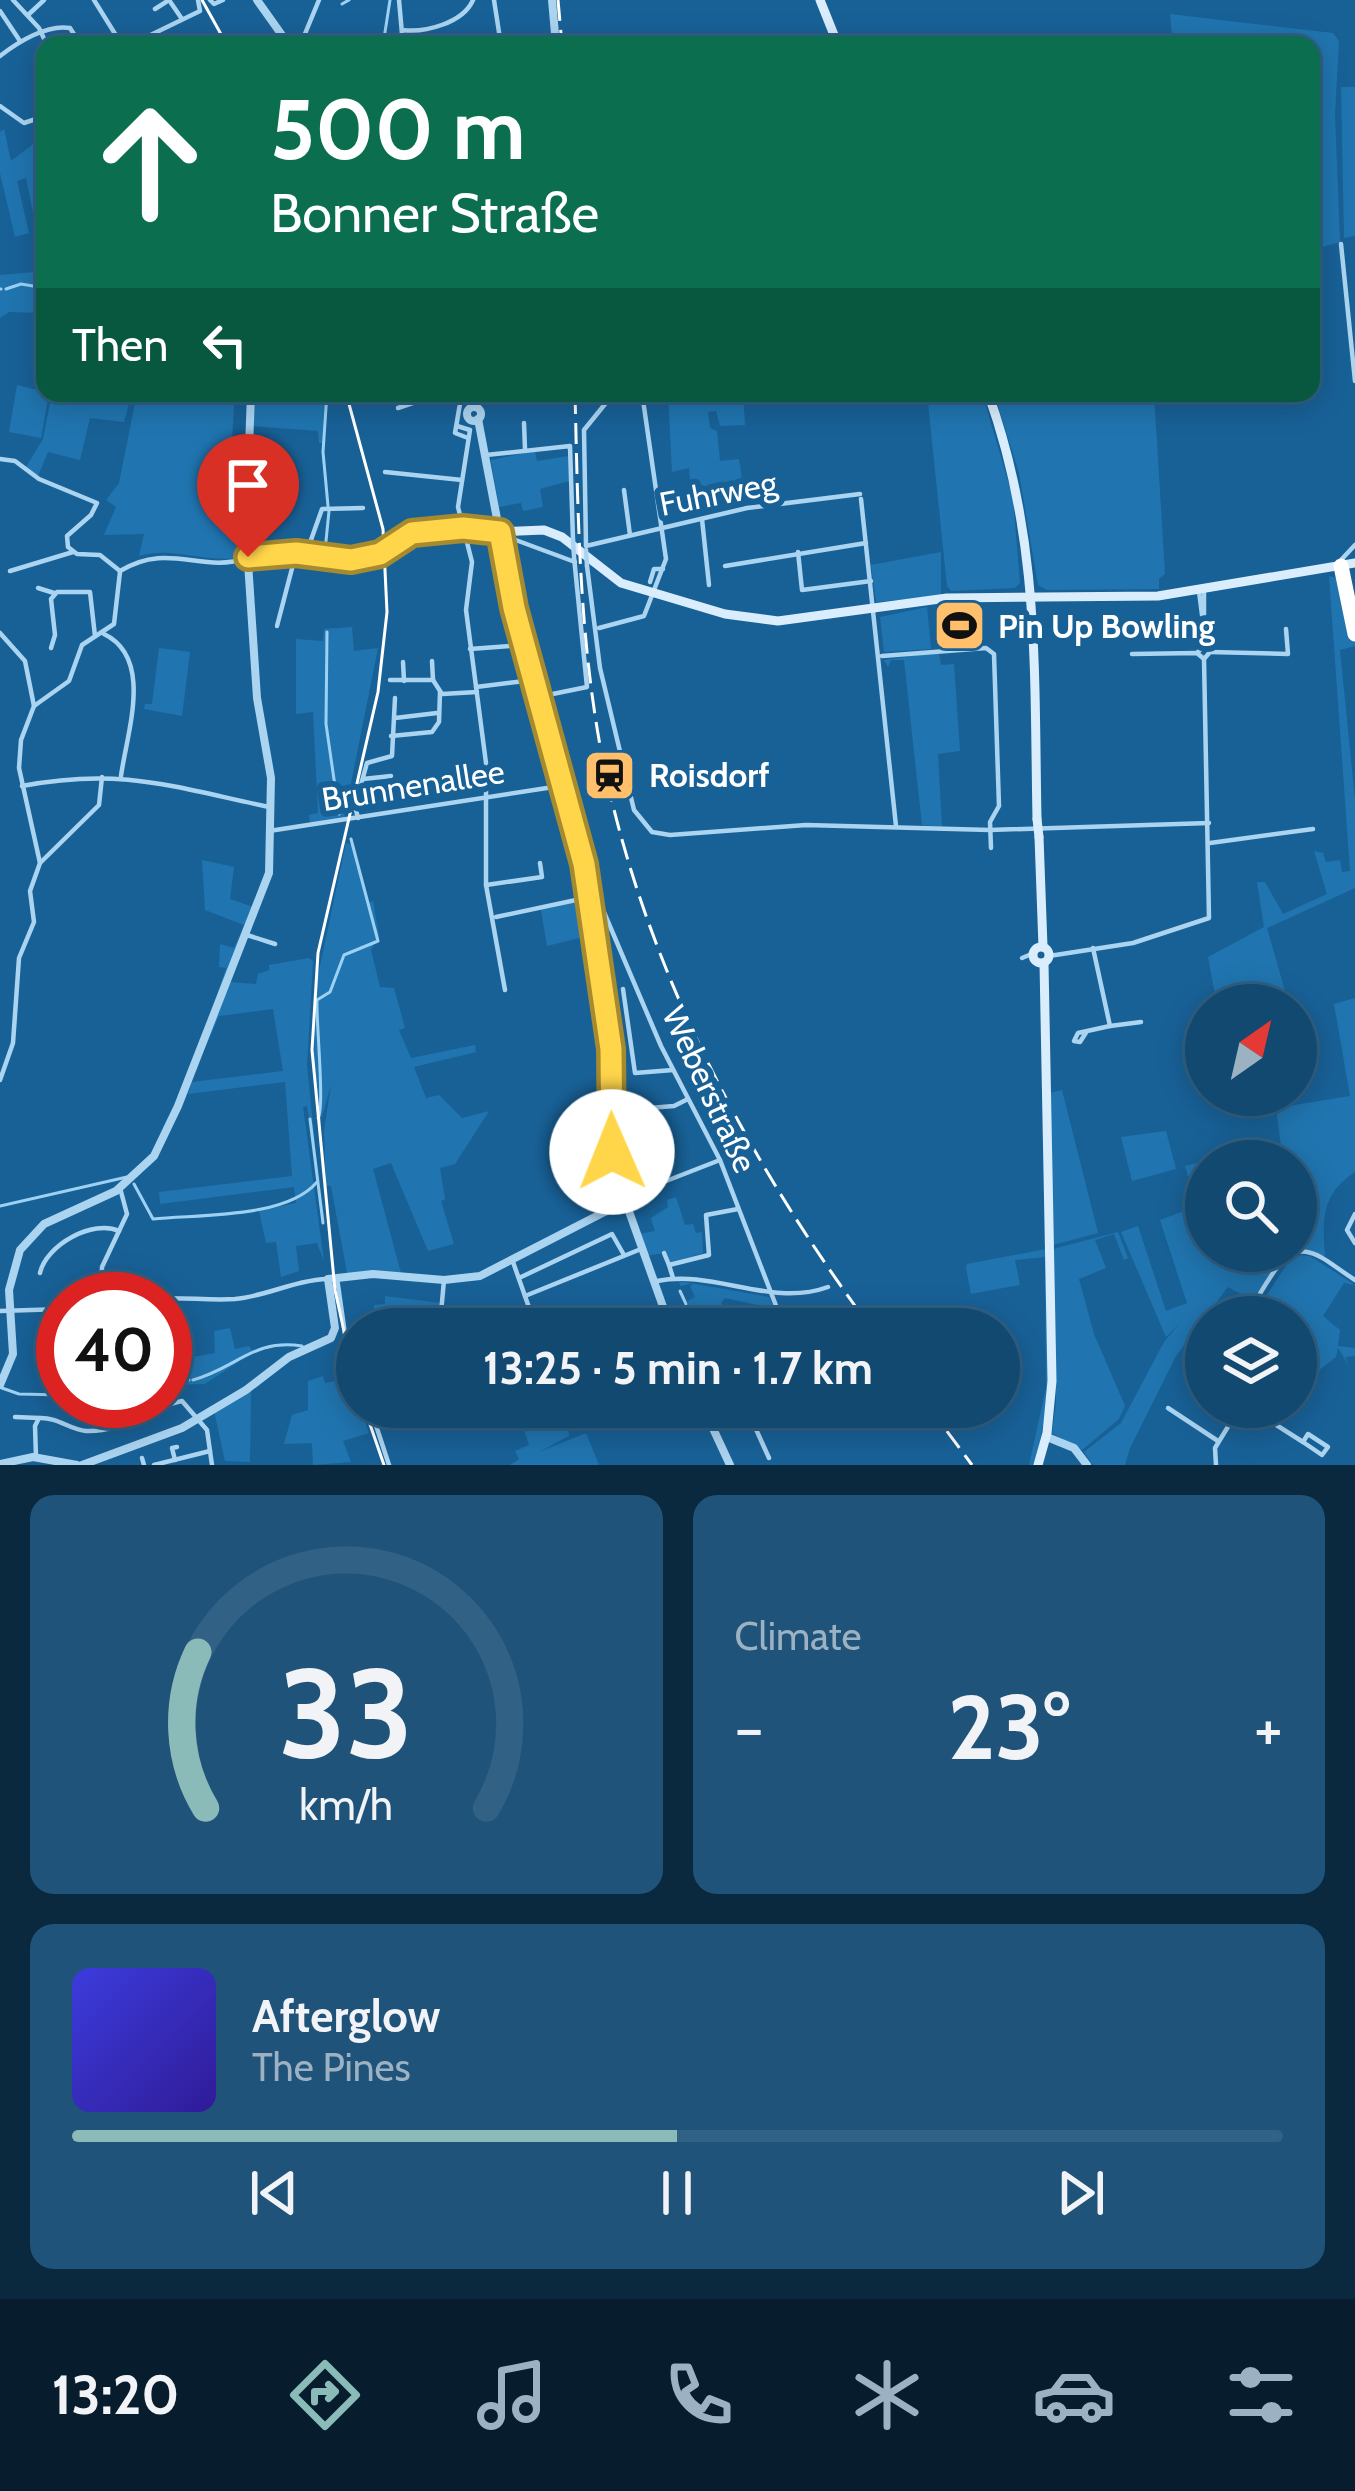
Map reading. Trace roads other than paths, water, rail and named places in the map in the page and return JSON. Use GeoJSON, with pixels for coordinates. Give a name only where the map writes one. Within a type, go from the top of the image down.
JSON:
{"type":"FeatureCollection","features":[{"type":"Feature","properties":{"kind":"highway"},"geometry":{"type":"LineString","coordinates":[[1347,561],[1355,630]]}},
{"type":"Feature","properties":{"kind":"main road"},"geometry":{"type":"LineString","coordinates":[[820,0],[834,36]]}},
{"type":"Feature","properties":{"kind":"main road"},"geometry":{"type":"LineString","coordinates":[[991,402],[1012,468],[1025,533],[1034,629],[1052,1382],[1046,1440],[1038,1465]]}},
{"type":"Feature","properties":{"kind":"main road"},"geometry":{"type":"LineString","coordinates":[[507,536],[553,533],[610,577],[654,594],[764,620],[805,620],[972,597],[1097,599],[1185,593],[1347,561]]}},
{"type":"Feature","properties":{"kind":"street"},"geometry":{"type":"LineString","coordinates":[[13,0],[43,36]]}},
{"type":"Feature","properties":{"kind":"street"},"geometry":{"type":"LineString","coordinates":[[28,15],[44,0]]}},
{"type":"Feature","properties":{"kind":"street"},"geometry":{"type":"LineString","coordinates":[[94,0],[120,36]]}},
{"type":"Feature","properties":{"kind":"street"},"geometry":{"type":"LineString","coordinates":[[155,9],[169,0],[182,19]]}},
{"type":"Feature","properties":{"kind":"street"},"geometry":{"type":"LineString","coordinates":[[145,36],[201,10],[198,0]]}},
{"type":"Feature","properties":{"kind":"street"},"geometry":{"type":"LineString","coordinates":[[210,0],[214,4],[223,0]]}},
{"type":"Feature","properties":{"kind":"street"},"geometry":{"type":"LineString","coordinates":[[257,0],[283,36]]}},
{"type":"Feature","properties":{"kind":"street"},"geometry":{"type":"LineString","coordinates":[[304,36],[319,0]]}},
{"type":"Feature","properties":{"kind":"street"},"geometry":{"type":"LineString","coordinates":[[399,0],[402,36]]}},
{"type":"Feature","properties":{"kind":"street"},"geometry":{"type":"LineString","coordinates":[[402,30],[438,26],[467,11],[472,0]]}},
{"type":"Feature","properties":{"kind":"street"},"geometry":{"type":"LineString","coordinates":[[494,0],[500,36]]}},
{"type":"Feature","properties":{"kind":"street"},"geometry":{"type":"LineString","coordinates":[[552,0],[555,36]]}},
{"type":"Feature","properties":{"kind":"street"},"geometry":{"type":"LineString","coordinates":[[0,11],[20,40]]}},
{"type":"Feature","properties":{"kind":"street"},"geometry":{"type":"LineString","coordinates":[[0,56],[20,40],[65,26],[73,36]]}},
{"type":"Feature","properties":{"kind":"street"},"geometry":{"type":"LineString","coordinates":[[0,106],[24,123],[36,119]]}},
{"type":"Feature","properties":{"kind":"street"},"geometry":{"type":"LineString","coordinates":[[1341,244],[1355,380]]}},
{"type":"Feature","properties":{"kind":"street"},"geometry":{"type":"LineString","coordinates":[[0,1385],[13,1354],[5,1310],[13,1267],[32,1234],[54,1217],[120,1188],[146,1166],[164,1139],[269,873],[271,778],[257,698],[248,557],[251,402]]}},
{"type":"Feature","properties":{"kind":"street"},"geometry":{"type":"LineString","coordinates":[[398,408],[416,402]]}},
{"type":"Feature","properties":{"kind":"street"},"geometry":{"type":"LineString","coordinates":[[460,402],[456,435],[469,435],[458,507],[472,562],[466,610],[486,761],[486,885],[505,990]]}},
{"type":"Feature","properties":{"kind":"street"},"geometry":{"type":"LineString","coordinates":[[472,402],[468,416],[476,420],[481,433],[507,536],[524,645],[586,873],[611,1049],[610,1131],[616,1175],[663,1308]]}},
{"type":"Feature","properties":{"kind":"street"},"geometry":{"type":"LineString","coordinates":[[607,402],[584,430],[587,566],[600,668],[634,810],[652,832],[670,835],[794,826],[990,830],[1209,823]]}},
{"type":"Feature","properties":{"kind":"street"},"geometry":{"type":"LineString","coordinates":[[598,629],[642,618],[663,569],[662,527],[643,402]]}},
{"type":"Feature","properties":{"kind":"street"},"geometry":{"type":"LineString","coordinates":[[524,423],[526,449]]}},
{"type":"Feature","properties":{"kind":"street"},"geometry":{"type":"LineString","coordinates":[[486,455],[569,445],[587,687],[538,697]]}},
{"type":"Feature","properties":{"kind":"street"},"geometry":{"type":"LineString","coordinates":[[0,459],[15,461],[39,479],[97,503],[91,515],[67,536],[73,552]]}},
{"type":"Feature","properties":{"kind":"street"},"geometry":{"type":"LineString","coordinates":[[385,472],[462,480]]}},
{"type":"Feature","properties":{"kind":"street"},"geometry":{"type":"LineString","coordinates":[[623,490],[630,535]]}},
{"type":"Feature","properties":{"kind":"street","name":"Fuhrweg"},"geometry":{"type":"LineString","coordinates":[[586,548],[747,508],[860,497],[866,543]]}},
{"type":"Feature","properties":{"kind":"street"},"geometry":{"type":"LineString","coordinates":[[278,626],[301,553],[322,509],[363,508]]}},
{"type":"Feature","properties":{"kind":"street"},"geometry":{"type":"LineString","coordinates":[[702,519],[710,585]]}},
{"type":"Feature","properties":{"kind":"street"},"geometry":{"type":"LineString","coordinates":[[120,571],[162,555],[226,565],[248,557],[301,553],[330,560],[364,558],[380,554],[405,535],[463,528],[507,536],[574,559]]}},
{"type":"Feature","properties":{"kind":"street"},"geometry":{"type":"LineString","coordinates":[[725,566],[866,543],[896,826]]}},
{"type":"Feature","properties":{"kind":"street"},"geometry":{"type":"LineString","coordinates":[[10,571],[73,552],[96,554],[120,571]]}},
{"type":"Feature","properties":{"kind":"street"},"geometry":{"type":"LineString","coordinates":[[797,552],[802,590],[871,581]]}},
{"type":"Feature","properties":{"kind":"street"},"geometry":{"type":"LineString","coordinates":[[650,582],[652,570],[663,569]]}},
{"type":"Feature","properties":{"kind":"street"},"geometry":{"type":"LineString","coordinates":[[104,634],[118,616],[120,571]]}},
{"type":"Feature","properties":{"kind":"street"},"geometry":{"type":"LineString","coordinates":[[38,587],[54,593],[90,592],[95,636]]}},
{"type":"Feature","properties":{"kind":"street"},"geometry":{"type":"LineString","coordinates":[[1203,604],[1206,589]]}},
{"type":"Feature","properties":{"kind":"street"},"geometry":{"type":"LineString","coordinates":[[1206,589],[1204,646],[1210,652],[1288,654],[1286,629]]}},
{"type":"Feature","properties":{"kind":"street"},"geometry":{"type":"LineString","coordinates":[[51,648],[54,593]]}},
{"type":"Feature","properties":{"kind":"street"},"geometry":{"type":"LineString","coordinates":[[1185,593],[1203,604]]}},
{"type":"Feature","properties":{"kind":"street"},"geometry":{"type":"LineString","coordinates":[[0,633],[25,661],[35,701],[20,740],[22,786],[40,863]]}},
{"type":"Feature","properties":{"kind":"street"},"geometry":{"type":"LineString","coordinates":[[35,701],[69,681],[82,645],[104,634],[119,641],[134,671],[121,776]]}},
{"type":"Feature","properties":{"kind":"street"},"geometry":{"type":"LineString","coordinates":[[470,649],[524,645]]}},
{"type":"Feature","properties":{"kind":"street"},"geometry":{"type":"LineString","coordinates":[[1132,654],[1197,652],[1204,646]]}},
{"type":"Feature","properties":{"kind":"street"},"geometry":{"type":"LineString","coordinates":[[880,656],[986,648],[994,654],[999,806],[990,830],[991,848]]}},
{"type":"Feature","properties":{"kind":"street"},"geometry":{"type":"LineString","coordinates":[[1197,652],[1204,659]]}},
{"type":"Feature","properties":{"kind":"street"},"geometry":{"type":"LineString","coordinates":[[1041,955],[1133,943],[1207,920],[1211,910],[1204,659],[1210,652]]}},
{"type":"Feature","properties":{"kind":"street"},"geometry":{"type":"LineString","coordinates":[[392,736],[433,730],[440,692],[433,680],[432,661]]}},
{"type":"Feature","properties":{"kind":"street"},"geometry":{"type":"LineString","coordinates":[[403,662],[404,681]]}},
{"type":"Feature","properties":{"kind":"street"},"geometry":{"type":"LineString","coordinates":[[390,680],[433,680]]}},
{"type":"Feature","properties":{"kind":"street"},"geometry":{"type":"LineString","coordinates":[[440,692],[533,680]]}},
{"type":"Feature","properties":{"kind":"street"},"geometry":{"type":"LineString","coordinates":[[358,819],[356,806],[369,761],[391,759],[395,698]]}},
{"type":"Feature","properties":{"kind":"street"},"geometry":{"type":"LineString","coordinates":[[395,718],[438,713]]}},
{"type":"Feature","properties":{"kind":"street"},"geometry":{"type":"LineString","coordinates":[[22,786],[121,776],[269,807]]}},
{"type":"Feature","properties":{"kind":"street"},"geometry":{"type":"LineString","coordinates":[[363,778],[391,776]]}},
{"type":"Feature","properties":{"kind":"street"},"geometry":{"type":"LineString","coordinates":[[0,1080],[13,1043],[19,959],[34,922],[30,891],[40,863],[99,806],[102,777]]}},
{"type":"Feature","properties":{"kind":"street","name":"Brunnenallee"},"geometry":{"type":"LineString","coordinates":[[269,831],[564,785]]}},
{"type":"Feature","properties":{"kind":"street"},"geometry":{"type":"LineString","coordinates":[[1210,843],[1313,829]]}},
{"type":"Feature","properties":{"kind":"street"},"geometry":{"type":"LineString","coordinates":[[486,885],[542,877],[540,863]]}},
{"type":"Feature","properties":{"kind":"street","name":"Weberstraße"},"geometry":{"type":"LineString","coordinates":[[586,873],[673,1070],[720,1160],[776,1308]]}},
{"type":"Feature","properties":{"kind":"street"},"geometry":{"type":"LineString","coordinates":[[493,918],[590,897]]}},
{"type":"Feature","properties":{"kind":"street"},"geometry":{"type":"LineString","coordinates":[[247,935],[274,944]]}},
{"type":"Feature","properties":{"kind":"street"},"geometry":{"type":"LineString","coordinates":[[1093,949],[1110,1026]]}},
{"type":"Feature","properties":{"kind":"street"},"geometry":{"type":"LineString","coordinates":[[622,989],[635,1073],[673,1070]]}},
{"type":"Feature","properties":{"kind":"street"},"geometry":{"type":"LineString","coordinates":[[624,999],[639,993]]}},
{"type":"Feature","properties":{"kind":"street"},"geometry":{"type":"LineString","coordinates":[[1087,1031],[1141,1022]]}},
{"type":"Feature","properties":{"kind":"street"},"geometry":{"type":"LineString","coordinates":[[636,1147],[637,1109],[674,1106],[688,1099]]}},
{"type":"Feature","properties":{"kind":"street"},"geometry":{"type":"LineString","coordinates":[[192,1295],[233,1299],[298,1281],[382,1274],[444,1280],[476,1277],[513,1262],[608,1207],[720,1160]]}},
{"type":"Feature","properties":{"kind":"street"},"geometry":{"type":"LineString","coordinates":[[608,1207],[616,1175]]}},
{"type":"Feature","properties":{"kind":"street"},"geometry":{"type":"LineString","coordinates":[[102,1272],[127,1211],[120,1188]]}},
{"type":"Feature","properties":{"kind":"street"},"geometry":{"type":"LineString","coordinates":[[632,1223],[638,1196]]}},
{"type":"Feature","properties":{"kind":"street"},"geometry":{"type":"LineString","coordinates":[[669,1265],[709,1255],[706,1215],[738,1209]]}},
{"type":"Feature","properties":{"kind":"street"},"geometry":{"type":"LineString","coordinates":[[1355,1214],[1346,1230],[1355,1243]]}},
{"type":"Feature","properties":{"kind":"street"},"geometry":{"type":"LineString","coordinates":[[40,1272],[46,1257],[63,1243],[105,1227],[119,1231]]}},
{"type":"Feature","properties":{"kind":"street"},"geometry":{"type":"LineString","coordinates":[[519,1278],[612,1234],[624,1255]]}},
{"type":"Feature","properties":{"kind":"street"},"geometry":{"type":"LineString","coordinates":[[525,1296],[640,1249]]}},
{"type":"Feature","properties":{"kind":"street"},"geometry":{"type":"LineString","coordinates":[[1262,1296],[1282,1260],[1295,1251],[1312,1252],[1355,1280]]}},
{"type":"Feature","properties":{"kind":"street"},"geometry":{"type":"LineString","coordinates":[[664,1253],[673,1279]]}},
{"type":"Feature","properties":{"kind":"street"},"geometry":{"type":"LineString","coordinates":[[513,1262],[529,1308]]}},
{"type":"Feature","properties":{"kind":"street"},"geometry":{"type":"LineString","coordinates":[[333,1279],[339,1308]]}},
{"type":"Feature","properties":{"kind":"street"},"geometry":{"type":"LineString","coordinates":[[0,1464],[36,1457],[80,1465],[200,1418],[293,1354],[332,1337],[333,1279]]}},
{"type":"Feature","properties":{"kind":"street"},"geometry":{"type":"LineString","coordinates":[[653,1282],[673,1279],[770,1295],[828,1287]]}},
{"type":"Feature","properties":{"kind":"street"},"geometry":{"type":"LineString","coordinates":[[441,1308],[444,1280]]}},
{"type":"Feature","properties":{"kind":"street"},"geometry":{"type":"LineString","coordinates":[[5,1310],[36,1309]]}},
{"type":"Feature","properties":{"kind":"street"},"geometry":{"type":"LineString","coordinates":[[192,1408],[200,1418],[212,1465]]}},
{"type":"Feature","properties":{"kind":"street"},"geometry":{"type":"LineString","coordinates":[[1168,1408],[1218,1441]]}},
{"type":"Feature","properties":{"kind":"street"},"geometry":{"type":"LineString","coordinates":[[15,1417],[36,1418]]}},
{"type":"Feature","properties":{"kind":"street"},"geometry":{"type":"LineString","coordinates":[[36,1424],[36,1457]]}},
{"type":"Feature","properties":{"kind":"street"},"geometry":{"type":"LineString","coordinates":[[377,1428],[389,1465]]}},
{"type":"Feature","properties":{"kind":"street"},"geometry":{"type":"LineString","coordinates":[[713,1428],[730,1465]]}},
{"type":"Feature","properties":{"kind":"street"},"geometry":{"type":"LineString","coordinates":[[755,1428],[769,1458]]}},
{"type":"Feature","properties":{"kind":"street"},"geometry":{"type":"LineString","coordinates":[[1216,1465],[1218,1441],[1228,1428]]}},
{"type":"Feature","properties":{"kind":"street"},"geometry":{"type":"LineString","coordinates":[[1279,1428],[1303,1442]]}},
{"type":"Feature","properties":{"kind":"street"},"geometry":{"type":"LineString","coordinates":[[1046,1440],[1078,1453],[1088,1465]]}},
{"type":"Feature","properties":{"kind":"street"},"geometry":{"type":"LineString","coordinates":[[175,1460],[172,1448],[177,1447]]}},
{"type":"Feature","properties":{"kind":"street"},"geometry":{"type":"LineString","coordinates":[[154,1465],[210,1451]]}},
{"type":"Feature","properties":{"kind":"waterway"},"geometry":{"type":"LineString","coordinates":[[342,4],[349,0]]}},
{"type":"Feature","properties":{"kind":"waterway"},"geometry":{"type":"LineString","coordinates":[[384,36],[390,0]]}},
{"type":"Feature","properties":{"kind":"waterway"},"geometry":{"type":"LineString","coordinates":[[6,289],[21,284],[36,286]]}},
{"type":"Feature","properties":{"kind":"waterway"},"geometry":{"type":"LineString","coordinates":[[326,402],[323,452],[328,506]]}},
{"type":"Feature","properties":{"kind":"waterway"},"geometry":{"type":"LineString","coordinates":[[326,541],[329,511]]}},
{"type":"Feature","properties":{"kind":"waterway"},"geometry":{"type":"LineString","coordinates":[[327,632],[326,724],[339,814]]}},
{"type":"Feature","properties":{"kind":"waterway"},"geometry":{"type":"LineString","coordinates":[[318,1118],[317,1000],[330,992],[344,955],[378,941],[351,839]]}},
{"type":"Feature","properties":{"kind":"waterway"},"geometry":{"type":"LineString","coordinates":[[310,1119],[323,1223]]}},
{"type":"Feature","properties":{"kind":"waterway"},"geometry":{"type":"LineString","coordinates":[[0,1206],[127,1177]]}},
{"type":"Feature","properties":{"kind":"waterway"},"geometry":{"type":"LineString","coordinates":[[134,1184],[153,1219],[264,1209],[303,1194],[317,1182]]}},
{"type":"Feature","properties":{"kind":"waterway"},"geometry":{"type":"LineString","coordinates":[[680,1291],[686,1304]]}},
{"type":"Feature","properties":{"kind":"waterway"},"geometry":{"type":"LineString","coordinates":[[193,1380],[258,1350],[302,1346]]}},
{"type":"Feature","properties":{"kind":"waterway"},"geometry":{"type":"LineString","coordinates":[[2,1388],[36,1394]]}},
{"type":"Feature","properties":{"kind":"tram line"},"geometry":{"type":"LineString","coordinates":[[202,0],[222,36]]}},
{"type":"Feature","properties":{"kind":"tram line"},"geometry":{"type":"LineString","coordinates":[[339,1308],[312,1050],[318,953],[378,692],[387,612],[383,529],[348,402]]}},
{"type":"Feature","properties":{"kind":"tram line"},"geometry":{"type":"LineString","coordinates":[[371,1428],[384,1465]]}},
{"type":"Feature","properties":{"kind":"railway"},"geometry":{"type":"LineString","coordinates":[[558,0],[561,36]]}},
{"type":"Feature","properties":{"kind":"railway"},"geometry":{"type":"LineString","coordinates":[[575,402],[588,666],[620,833],[672,984],[706,1058],[783,1198],[857,1308]]}},
{"type":"Feature","properties":{"kind":"railway"},"geometry":{"type":"LineString","coordinates":[[945,1428],[972,1465]]}},
{"type":"Feature","properties":{"kind":"place","name":"Pin Up Bowling"},"geometry":{"type":"Point","coordinates":[959,626]}},
{"type":"Feature","properties":{"kind":"place","name":"Roisdorf"},"geometry":{"type":"Point","coordinates":[610,775]}}]}
